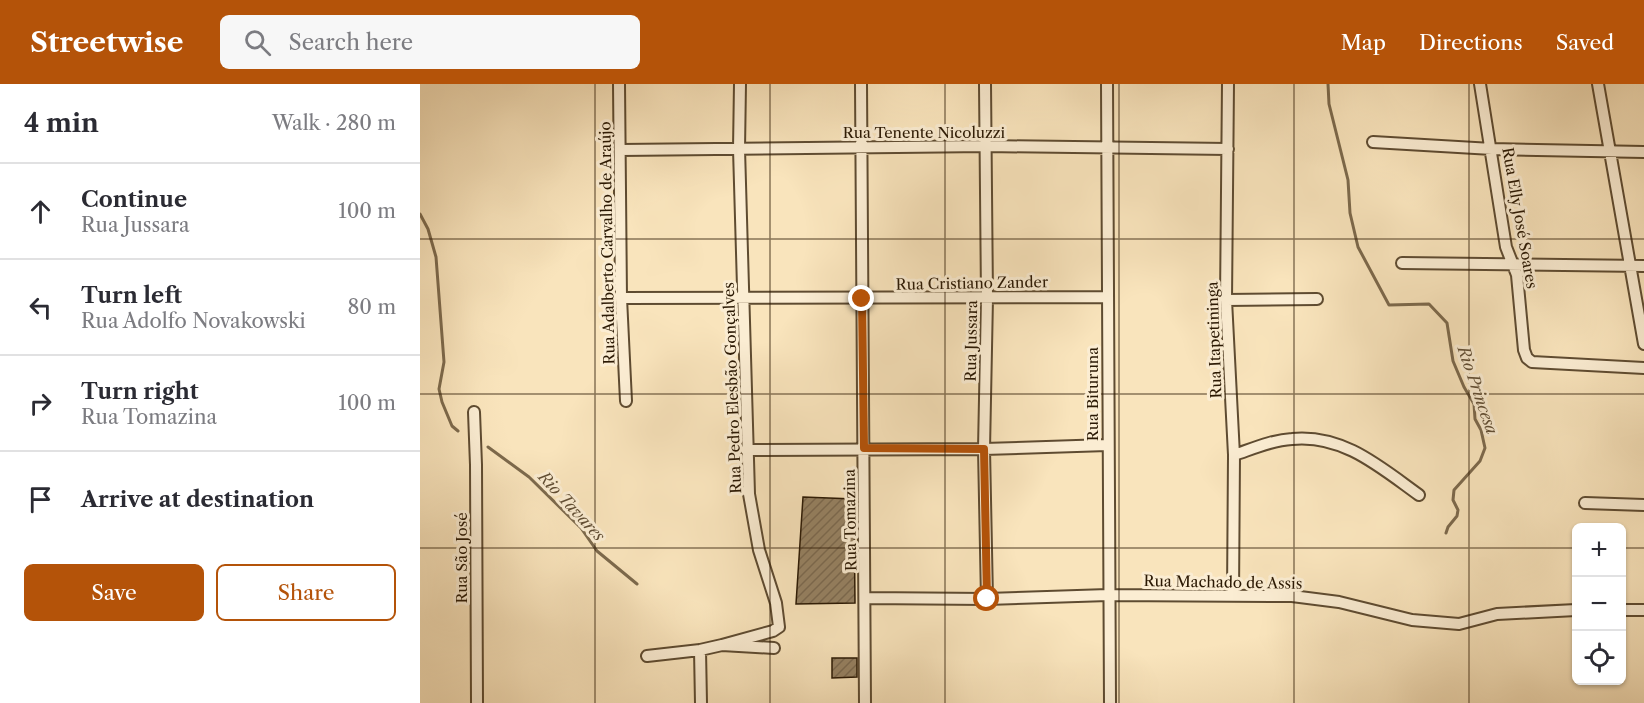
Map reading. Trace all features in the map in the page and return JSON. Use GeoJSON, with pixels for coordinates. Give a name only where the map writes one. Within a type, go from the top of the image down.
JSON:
{"type":"FeatureCollection","features":[{"type":"Feature","properties":{"kind":"street","name":"Rua Adalberto Carvalho de Araújo"},"geometry":{"type":"LineString","coordinates":[[619,84],[621,298],[626,401]]}},
{"type":"Feature","properties":{"kind":"street","name":"Rua Pedro Elesbão Gonçalves"},"geometry":{"type":"LineString","coordinates":[[722,645],[773,631],[779,627],[776,603],[759,550],[749,494],[739,149],[740,84]]}},
{"type":"Feature","properties":{"kind":"street","name":"Rua Tomazina"},"geometry":{"type":"LineString","coordinates":[[861,84],[865,703]]}},
{"type":"Feature","properties":{"kind":"street","name":"Rua Jussara"},"geometry":{"type":"LineString","coordinates":[[985,84],[987,298],[984,449],[987,599]]}},
{"type":"Feature","properties":{"kind":"street","name":"Rua Bituruna"},"geometry":{"type":"LineString","coordinates":[[1107,84],[1106,297],[1110,703]]}},
{"type":"Feature","properties":{"kind":"street","name":"Rua Itapetininga"},"geometry":{"type":"LineString","coordinates":[[1228,84],[1226,300],[1234,455],[1233,596]]}},
{"type":"Feature","properties":{"kind":"street","name":"Rua Elly José Soares"},"geometry":{"type":"LineString","coordinates":[[1480,84],[1506,247],[1517,275],[1524,350],[1527,358],[1532,362],[1644,368]]}},
{"type":"Feature","properties":{"kind":"street"},"geometry":{"type":"LineString","coordinates":[[1598,84],[1644,344]]}},
{"type":"Feature","properties":{"kind":"street"},"geometry":{"type":"LineString","coordinates":[[1373,142],[1492,149],[1644,152]]}},
{"type":"Feature","properties":{"kind":"street","name":"Rua Tenente Nicoluzzi"},"geometry":{"type":"LineString","coordinates":[[620,150],[986,146],[1228,149]]}},
{"type":"Feature","properties":{"kind":"street"},"geometry":{"type":"LineString","coordinates":[[1402,263],[1644,266]]}},
{"type":"Feature","properties":{"kind":"street","name":"Rua Cristiano Zander"},"geometry":{"type":"LineString","coordinates":[[621,298],[1106,297]]}},
{"type":"Feature","properties":{"kind":"street"},"geometry":{"type":"LineString","coordinates":[[1226,300],[1317,298]]}},
{"type":"Feature","properties":{"kind":"street","name":"Rua São José"},"geometry":{"type":"LineString","coordinates":[[474,412],[477,703]]}},
{"type":"Feature","properties":{"kind":"street"},"geometry":{"type":"LineString","coordinates":[[1234,455],[1259,446],[1292,439],[1326,441],[1366,456],[1419,495]]}},
{"type":"Feature","properties":{"kind":"street"},"geometry":{"type":"LineString","coordinates":[[746,450],[984,449],[1107,445]]}},
{"type":"Feature","properties":{"kind":"street"},"geometry":{"type":"LineString","coordinates":[[1585,503],[1644,505]]}},
{"type":"Feature","properties":{"kind":"street","name":"Rua Machado de Assis"},"geometry":{"type":"LineString","coordinates":[[865,598],[987,599],[1108,595],[1292,596],[1339,602],[1412,620],[1440,624],[1459,624],[1513,613],[1572,610]]}},
{"type":"Feature","properties":{"kind":"street"},"geometry":{"type":"LineString","coordinates":[[1626,610],[1644,610]]}},
{"type":"Feature","properties":{"kind":"street"},"geometry":{"type":"LineString","coordinates":[[647,656],[722,645],[774,648]]}},
{"type":"Feature","properties":{"kind":"street"},"geometry":{"type":"LineString","coordinates":[[700,650],[702,703]]}},
{"type":"Feature","properties":{"kind":"building"},"geometry":{"type":"Polygon","coordinates":[[[803,497],[854,499],[855,603],[796,604],[803,497]]]}},
{"type":"Feature","properties":{"kind":"building"},"geometry":{"type":"Polygon","coordinates":[[[832,658],[857,658],[857,677],[832,678],[832,658]]]}},
{"type":"Feature","properties":{"kind":"waterway","name":"Rio Princesa"},"geometry":{"type":"LineString","coordinates":[[1328,84],[1329,104],[1348,180],[1350,213],[1358,247],[1389,305],[1429,304],[1447,323],[1453,361],[1474,404],[1475,419],[1481,430],[1485,448],[1480,461],[1454,490],[1453,500],[1458,510],[1457,516],[1446,533]]}},
{"type":"Feature","properties":{"kind":"waterway","name":"Rio Tavares"},"geometry":{"type":"LineString","coordinates":[[420,214],[428,229],[436,257],[444,362],[439,389],[452,426],[458,431]]}},
{"type":"Feature","properties":{"kind":"waterway","name":"Rio Tavares"},"geometry":{"type":"LineString","coordinates":[[488,447],[529,477],[581,528],[597,551],[637,584]]}},
{"type":"Feature","properties":{"kind":"route"},"geometry":{"type":"LineString","coordinates":[[862,299],[864,448],[984,449],[987,599]]}}]}
